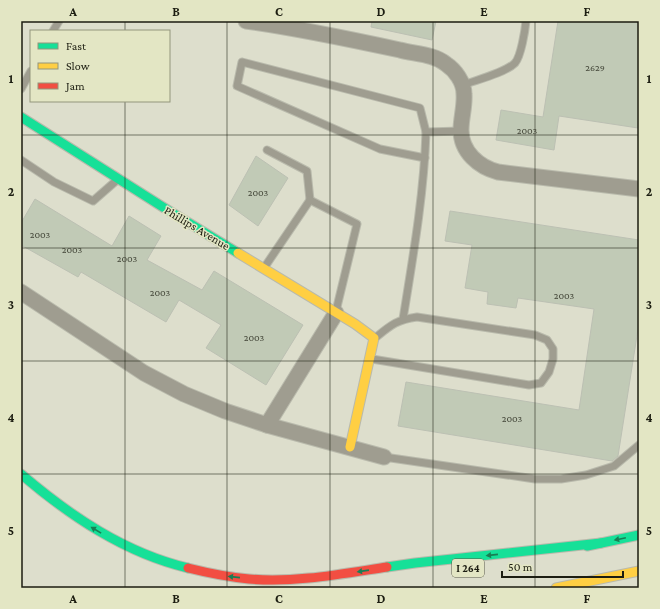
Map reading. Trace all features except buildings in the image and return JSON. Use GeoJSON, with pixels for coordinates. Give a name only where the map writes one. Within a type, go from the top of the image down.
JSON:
{"type":"FeatureCollection","features":[{"type":"Feature","properties":{"kind":"main road","name":"Phillips Avenue"},"geometry":{"type":"LineString","coordinates":[[24,118],[374,338]]}},
{"type":"Feature","properties":{"kind":"main road"},"geometry":{"type":"LineString","coordinates":[[350,447],[374,338]]}},
{"type":"Feature","properties":{"kind":"main road"},"geometry":{"type":"LineString","coordinates":[[21,474],[75,518],[109,538],[152,558],[180,568],[215,575],[258,580],[287,580],[415,563],[601,543]]}},
{"type":"Feature","properties":{"kind":"main road","name":"I 264"},"geometry":{"type":"LineString","coordinates":[[501,563],[639,535]]}},
{"type":"Feature","properties":{"kind":"main road"},"geometry":{"type":"LineString","coordinates":[[556,588],[639,571]]}},
{"type":"Feature","properties":{"kind":"street"},"geometry":{"type":"LineString","coordinates":[[246,21],[324,33],[435,57],[446,63],[456,73],[463,85],[464,93],[461,131],[468,153],[477,163],[498,172],[639,189]]}},
{"type":"Feature","properties":{"kind":"street"},"geometry":{"type":"LineString","coordinates":[[21,292],[144,373],[184,394],[225,411],[267,425],[384,457]]}},
{"type":"Feature","properties":{"kind":"street"},"geometry":{"type":"LineString","coordinates":[[267,425],[336,313]]}},
{"type":"Feature","properties":{"kind":"lane"},"geometry":{"type":"LineString","coordinates":[[54,30],[59,21]]}},
{"type":"Feature","properties":{"kind":"lane"},"geometry":{"type":"LineString","coordinates":[[463,85],[500,72],[515,63],[523,42],[526,21]]}},
{"type":"Feature","properties":{"kind":"lane"},"geometry":{"type":"LineString","coordinates":[[403,319],[413,255],[425,158],[426,132],[420,108],[242,62],[237,86],[380,149],[425,158]]}},
{"type":"Feature","properties":{"kind":"lane"},"geometry":{"type":"LineString","coordinates":[[21,89],[30,73]]}},
{"type":"Feature","properties":{"kind":"lane"},"geometry":{"type":"LineString","coordinates":[[21,129],[24,118]]}},
{"type":"Feature","properties":{"kind":"lane"},"geometry":{"type":"LineString","coordinates":[[426,132],[461,131]]}},
{"type":"Feature","properties":{"kind":"lane"},"geometry":{"type":"LineString","coordinates":[[264,269],[310,200],[307,171],[267,150]]}},
{"type":"Feature","properties":{"kind":"lane"},"geometry":{"type":"LineString","coordinates":[[21,160],[54,182],[93,201],[118,178]]}},
{"type":"Feature","properties":{"kind":"lane"},"geometry":{"type":"LineString","coordinates":[[310,200],[357,224],[336,313]]}},
{"type":"Feature","properties":{"kind":"lane"},"geometry":{"type":"LineString","coordinates":[[370,359],[529,385],[541,383],[549,372],[553,359],[553,349],[547,340],[535,335],[417,317],[403,319],[390,326],[374,338]]}},
{"type":"Feature","properties":{"kind":"lane"},"geometry":{"type":"LineString","coordinates":[[384,457],[535,479],[560,479],[586,475],[614,466],[639,445]]}},
{"type":"Feature","properties":{"kind":"traffic: fast"},"geometry":{"type":"LineString","coordinates":[[21,117],[238,253]]}},
{"type":"Feature","properties":{"kind":"traffic: fast"},"geometry":{"type":"LineString","coordinates":[[21,474],[79,518],[120,543],[142,553],[188,568]]}},
{"type":"Feature","properties":{"kind":"traffic: fast"},"geometry":{"type":"LineString","coordinates":[[587,546],[639,535]]}},
{"type":"Feature","properties":{"kind":"traffic: fast"},"geometry":{"type":"LineString","coordinates":[[387,567],[601,543]]}},
{"type":"Feature","properties":{"kind":"traffic: slow"},"geometry":{"type":"LineString","coordinates":[[238,253],[355,324],[374,338],[350,447]]}},
{"type":"Feature","properties":{"kind":"traffic: slow"},"geometry":{"type":"LineString","coordinates":[[556,588],[639,571]]}},
{"type":"Feature","properties":{"kind":"traffic: jam"},"geometry":{"type":"LineString","coordinates":[[188,568],[233,577],[284,580],[335,575],[387,567]]}}]}
